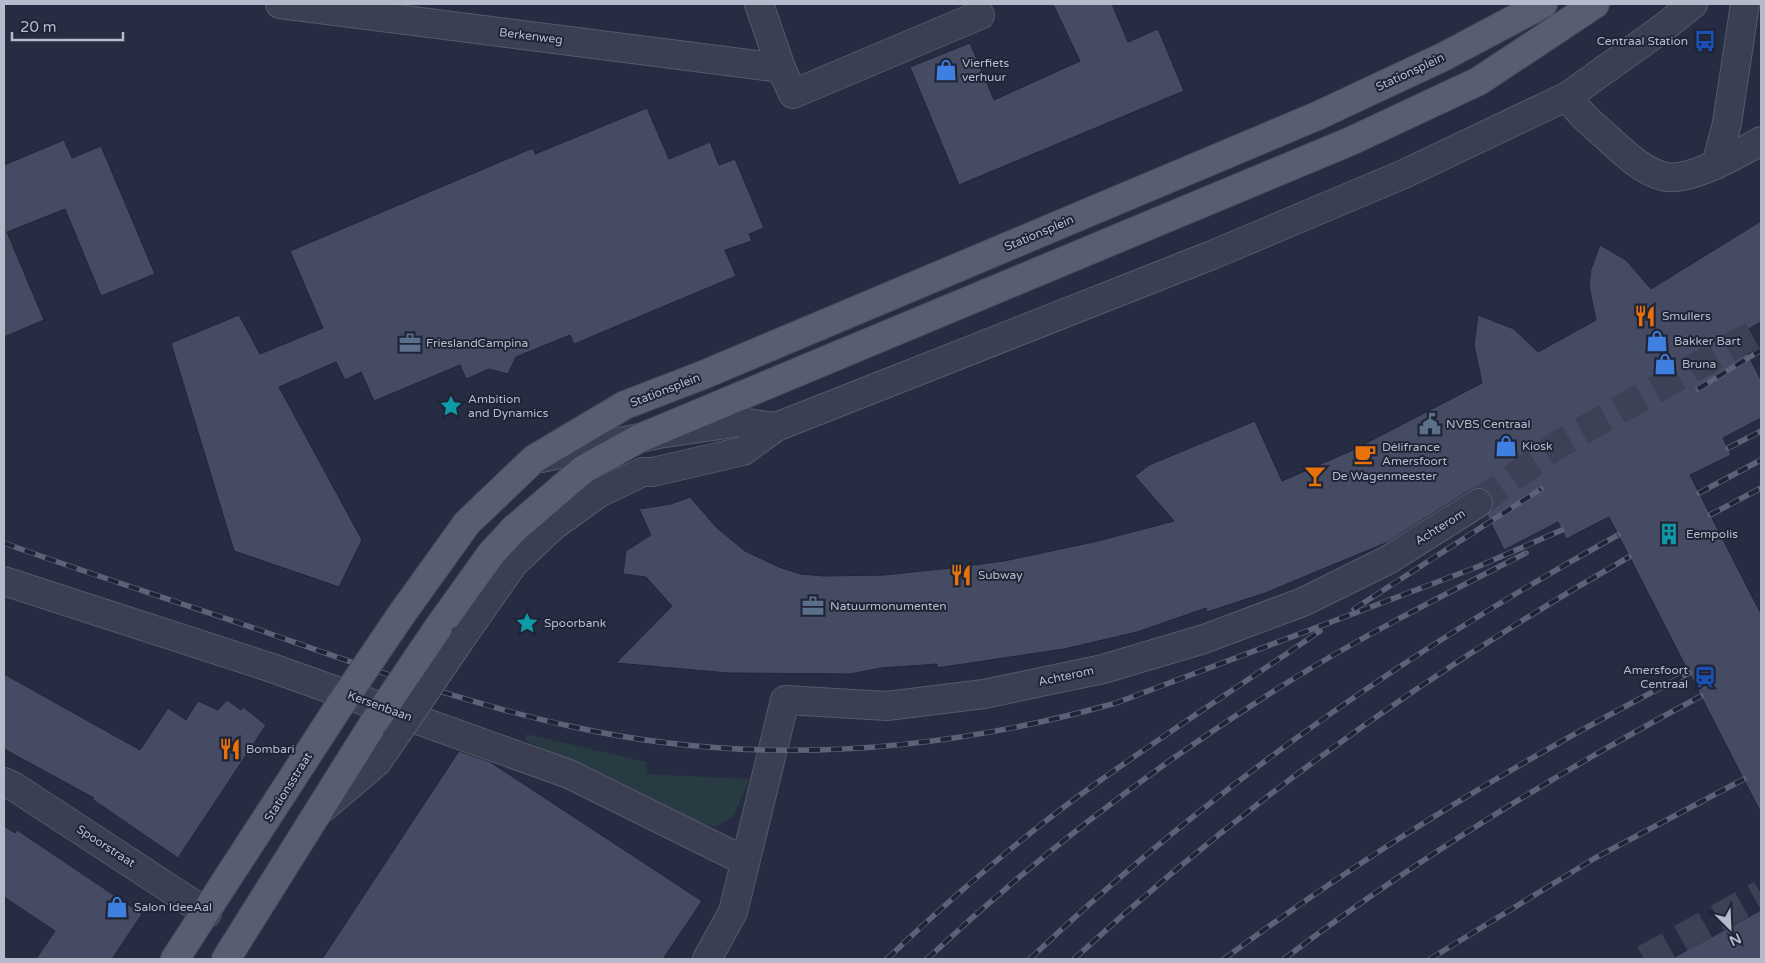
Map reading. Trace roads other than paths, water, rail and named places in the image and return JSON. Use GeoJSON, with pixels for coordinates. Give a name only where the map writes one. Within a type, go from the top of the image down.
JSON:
{"type":"FeatureCollection","features":[{"type":"Feature","properties":{"kind":"main road","name":"Stationsplein"},"geometry":{"type":"LineString","coordinates":[[401,615],[467,523],[534,459],[625,405],[703,375],[1317,116],[1443,57],[1543,4]]}},
{"type":"Feature","properties":{"kind":"main road"},"geometry":{"type":"LineString","coordinates":[[226,959],[317,813],[386,727],[449,634],[490,554],[514,529],[584,469],[657,429],[736,398],[1351,140],[1479,81],[1595,4]]}},
{"type":"Feature","properties":{"kind":"main road","name":"Stationsstraat"},"geometry":{"type":"LineString","coordinates":[[176,959],[338,708],[401,615]]}},
{"type":"Feature","properties":{"kind":"street","name":"Berkenweg"},"geometry":{"type":"LineString","coordinates":[[280,4],[781,68]]}},
{"type":"Feature","properties":{"kind":"street"},"geometry":{"type":"LineString","coordinates":[[759,4],[781,68],[793,94],[980,15]]}},
{"type":"Feature","properties":{"kind":"street"},"geometry":{"type":"LineString","coordinates":[[449,634],[514,564],[552,527],[600,493],[643,472],[654,472],[743,450],[776,427],[1352,197],[1568,96],[1663,28],[1693,4]]}},
{"type":"Feature","properties":{"kind":"street"},"geometry":{"type":"LineString","coordinates":[[1716,165],[1728,123],[1746,4]]}},
{"type":"Feature","properties":{"kind":"street"},"geometry":{"type":"LineString","coordinates":[[1568,96],[1577,111],[1639,166],[1664,177],[1676,177],[1716,165],[1761,141]]}},
{"type":"Feature","properties":{"kind":"street"},"geometry":{"type":"LineString","coordinates":[[534,459],[640,438],[740,422],[776,427]]}},
{"type":"Feature","properties":{"kind":"street","name":"Achterom"},"geometry":{"type":"LineString","coordinates":[[746,861],[785,700],[887,706],[984,694],[1103,669],[1204,640],[1303,602],[1388,560],[1478,503]]}},
{"type":"Feature","properties":{"kind":"street","name":"Kersenbaan"},"geometry":{"type":"LineString","coordinates":[[4,581],[272,668],[568,774],[746,861]]}},
{"type":"Feature","properties":{"kind":"street","name":"Spoorstraat"},"geometry":{"type":"LineString","coordinates":[[4,782],[22,791],[207,913]]}},
{"type":"Feature","properties":{"kind":"street"},"geometry":{"type":"LineString","coordinates":[[707,959],[733,912],[746,861]]}},
{"type":"Feature","properties":{"kind":"tunnel"},"geometry":{"type":"LineString","coordinates":[[1478,503],[1559,444],[1761,330]]}},
{"type":"Feature","properties":{"kind":"tunnel"},"geometry":{"type":"LineString","coordinates":[[1644,959],[1761,894]]}},
{"type":"Feature","properties":{"kind":"railway"},"geometry":{"type":"LineString","coordinates":[[1698,389],[1761,350]]}},
{"type":"Feature","properties":{"kind":"railway"},"geometry":{"type":"LineString","coordinates":[[1728,448],[1761,431]]}},
{"type":"Feature","properties":{"kind":"railway"},"geometry":{"type":"LineString","coordinates":[[1699,493],[1761,460]]}},
{"type":"Feature","properties":{"kind":"railway"},"geometry":{"type":"LineString","coordinates":[[1710,515],[1761,488]]}},
{"type":"Feature","properties":{"kind":"railway"},"geometry":{"type":"LineString","coordinates":[[1354,609],[1541,489]]}},
{"type":"Feature","properties":{"kind":"railway"},"geometry":{"type":"LineString","coordinates":[[4,543],[384,673],[497,708],[574,727],[642,740],[710,747],[778,750],[846,749],[914,743],[982,733],[1049,720],[1116,703],[1477,567],[1562,530]]}},
{"type":"Feature","properties":{"kind":"railway"},"geometry":{"type":"LineString","coordinates":[[1030,959],[1166,839],[1237,782],[1310,728],[1461,627],[1618,535]]}},
{"type":"Feature","properties":{"kind":"railway"},"geometry":{"type":"LineString","coordinates":[[927,959],[1013,882],[1057,846],[1196,742],[1293,679],[1350,646],[1526,553]]}},
{"type":"Feature","properties":{"kind":"railway"},"geometry":{"type":"LineString","coordinates":[[1074,959],[1204,846],[1340,742],[1482,646],[1629,557]]}},
{"type":"Feature","properties":{"kind":"railway"},"geometry":{"type":"LineString","coordinates":[[887,959],[981,874],[1080,795],[1320,631]]}},
{"type":"Feature","properties":{"kind":"railway"},"geometry":{"type":"LineString","coordinates":[[1224,959],[1336,880],[1450,806],[1568,738],[1689,673]]}},
{"type":"Feature","properties":{"kind":"railway"},"geometry":{"type":"LineString","coordinates":[[1284,959],[1384,887],[1487,819],[1593,756],[1701,696]]}},
{"type":"Feature","properties":{"kind":"railway"},"geometry":{"type":"LineString","coordinates":[[1430,959],[1595,858],[1744,779]]}},
{"type":"Feature","properties":{"kind":"place","name":"Centraal Station"},"geometry":{"type":"Point","coordinates":[1705,41]}},
{"type":"Feature","properties":{"kind":"place","name":"Vierfiets verhuur"},"geometry":{"type":"Point","coordinates":[946,70]}},
{"type":"Feature","properties":{"kind":"place","name":"Smullers"},"geometry":{"type":"Point","coordinates":[1645,316]}},
{"type":"Feature","properties":{"kind":"place","name":"Bakker Bart"},"geometry":{"type":"Point","coordinates":[1657,341]}},
{"type":"Feature","properties":{"kind":"place","name":"FrieslandCampina"},"geometry":{"type":"Point","coordinates":[410,343]}},
{"type":"Feature","properties":{"kind":"place","name":"Bruna"},"geometry":{"type":"Point","coordinates":[1665,364]}},
{"type":"Feature","properties":{"kind":"place","name":"Ambition and Dynamics"},"geometry":{"type":"Point","coordinates":[451,406]}},
{"type":"Feature","properties":{"kind":"place","name":"NVBS Centraal"},"geometry":{"type":"Point","coordinates":[1430,424]}},
{"type":"Feature","properties":{"kind":"place","name":"Kiosk"},"geometry":{"type":"Point","coordinates":[1506,446]}},
{"type":"Feature","properties":{"kind":"place","name":"Délifrance Amersfoort"},"geometry":{"type":"Point","coordinates":[1365,454]}},
{"type":"Feature","properties":{"kind":"place","name":"De Wagenmeester"},"geometry":{"type":"Point","coordinates":[1315,476]}},
{"type":"Feature","properties":{"kind":"place","name":"Eempolis"},"geometry":{"type":"Point","coordinates":[1669,534]}},
{"type":"Feature","properties":{"kind":"place","name":"Subway"},"geometry":{"type":"Point","coordinates":[961,575]}},
{"type":"Feature","properties":{"kind":"place","name":"Natuurmonumenten"},"geometry":{"type":"Point","coordinates":[813,606]}},
{"type":"Feature","properties":{"kind":"place","name":"Spoorbank"},"geometry":{"type":"Point","coordinates":[527,623]}},
{"type":"Feature","properties":{"kind":"place","name":"Amersfoort Centraal"},"geometry":{"type":"Point","coordinates":[1705,677]}},
{"type":"Feature","properties":{"kind":"place","name":"Bombari"},"geometry":{"type":"Point","coordinates":[230,749]}},
{"type":"Feature","properties":{"kind":"place","name":"Salon IdeeAal"},"geometry":{"type":"Point","coordinates":[117,907]}}]}
